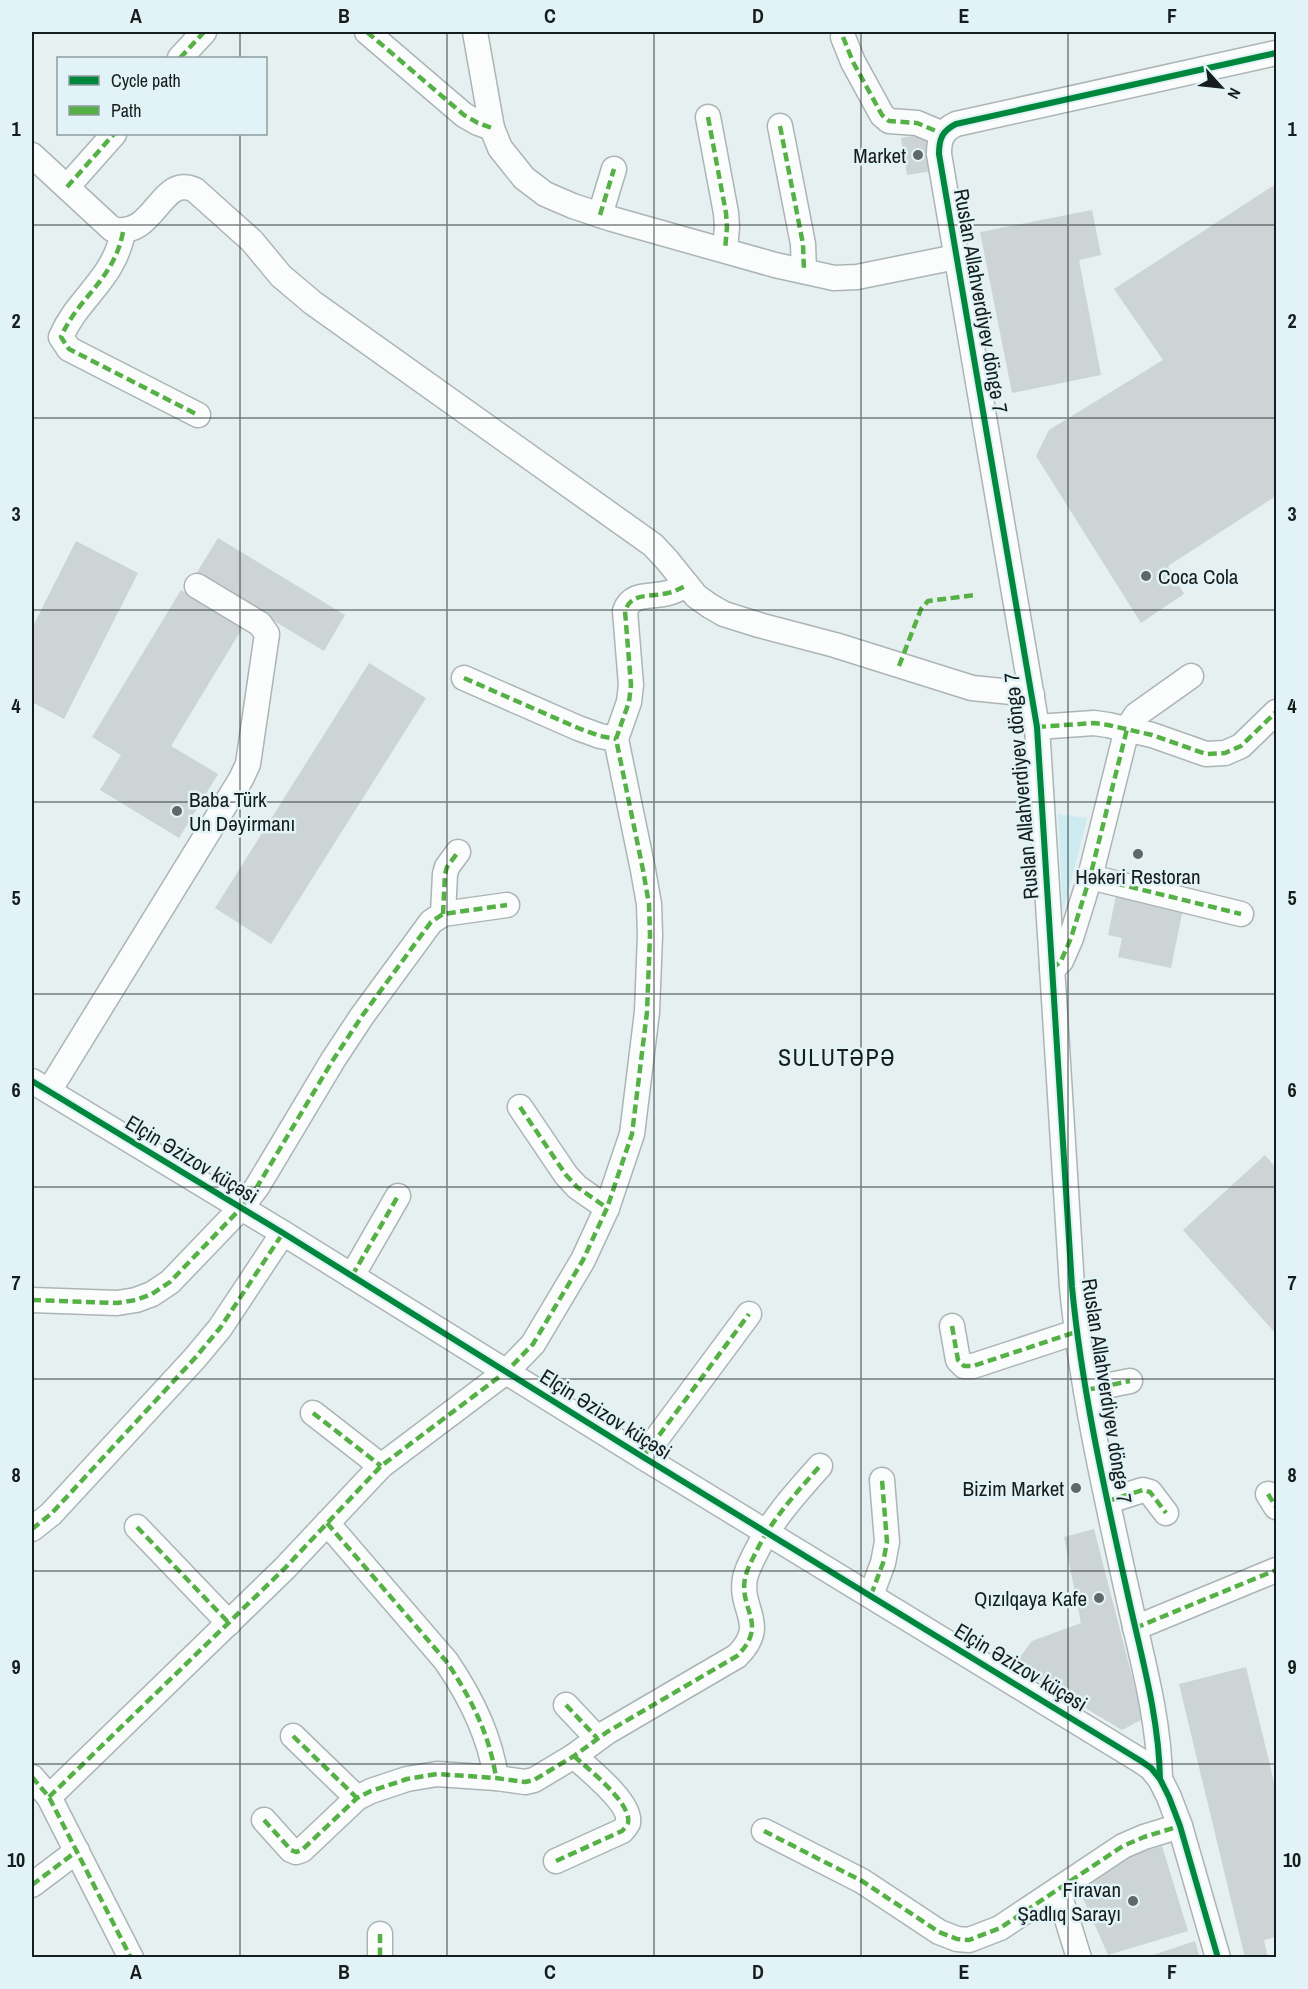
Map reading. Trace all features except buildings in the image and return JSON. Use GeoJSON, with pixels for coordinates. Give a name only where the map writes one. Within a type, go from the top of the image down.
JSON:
{"type":"FeatureCollection","features":[{"type":"Feature","properties":{"kind":"street"},"geometry":{"type":"LineString","coordinates":[[181,57],[204,32]]}},
{"type":"Feature","properties":{"kind":"street"},"geometry":{"type":"LineString","coordinates":[[367,32],[464,115],[492,128]]}},
{"type":"Feature","properties":{"kind":"street"},"geometry":{"type":"LineString","coordinates":[[475,32],[492,128],[500,148],[524,178],[545,194],[600,215],[834,278],[856,277],[956,256]]}},
{"type":"Feature","properties":{"kind":"street"},"geometry":{"type":"LineString","coordinates":[[843,37],[853,62],[882,115],[889,121],[917,123],[942,134],[956,124],[1276,53]]}},
{"type":"Feature","properties":{"kind":"street"},"geometry":{"type":"LineString","coordinates":[[708,117],[726,213],[725,250]]}},
{"type":"Feature","properties":{"kind":"street"},"geometry":{"type":"LineString","coordinates":[[780,126],[803,244],[804,271]]}},
{"type":"Feature","properties":{"kind":"street","name":"Ruslan Allahverdiyev döngə 7"},"geometry":{"type":"LineString","coordinates":[[942,134],[939,154],[1036,727],[1076,1332],[1108,1501],[1157,1731],[1160,1779]]}},
{"type":"Feature","properties":{"kind":"street"},"geometry":{"type":"LineString","coordinates":[[67,187],[113,135]]}},
{"type":"Feature","properties":{"kind":"street"},"geometry":{"type":"LineString","coordinates":[[32,155],[112,229],[123,232],[134,230],[171,192],[180,187],[195,190],[252,241],[281,276],[313,303],[652,545],[696,596],[724,614],[835,645],[972,688],[1032,694]]}},
{"type":"Feature","properties":{"kind":"street"},"geometry":{"type":"LineString","coordinates":[[600,215],[614,169]]}},
{"type":"Feature","properties":{"kind":"street"},"geometry":{"type":"LineString","coordinates":[[123,232],[120,248],[112,266],[66,325],[61,337],[69,349],[198,414]]}},
{"type":"Feature","properties":{"kind":"street"},"geometry":{"type":"LineString","coordinates":[[49,1797],[285,1569],[381,1466],[507,1371],[533,1344],[583,1260],[607,1208],[632,1134],[647,1012],[649,903],[616,739],[629,702],[631,685],[625,611],[628,603],[637,597],[665,594],[687,585]]}},
{"type":"Feature","properties":{"kind":"street"},"geometry":{"type":"LineString","coordinates":[[40,1086],[241,779],[248,764],[267,634],[261,624],[198,586]]}},
{"type":"Feature","properties":{"kind":"street"},"geometry":{"type":"LineString","coordinates":[[1052,969],[1061,961],[1067,950],[1090,877],[1127,729],[1136,715],[1191,676]]}},
{"type":"Feature","properties":{"kind":"street"},"geometry":{"type":"LineString","coordinates":[[464,678],[578,728],[616,739]]}},
{"type":"Feature","properties":{"kind":"street"},"geometry":{"type":"LineString","coordinates":[[1036,727],[1094,723],[1127,729],[1206,754],[1225,753],[1241,746],[1276,712]]}},
{"type":"Feature","properties":{"kind":"street"},"geometry":{"type":"LineString","coordinates":[[442,914],[445,874],[447,867],[458,852]]}},
{"type":"Feature","properties":{"kind":"street"},"geometry":{"type":"LineString","coordinates":[[1090,877],[1241,914]]}},
{"type":"Feature","properties":{"kind":"street"},"geometry":{"type":"LineString","coordinates":[[32,1300],[107,1304],[152,1294],[170,1282],[241,1208],[257,1187],[333,1060],[362,1016],[431,922],[442,914],[507,905]]}},
{"type":"Feature","properties":{"kind":"street","name":"Elçin Əzizov küçəsi"},"geometry":{"type":"LineString","coordinates":[[40,1086],[1141,1761],[1160,1779]]}},
{"type":"Feature","properties":{"kind":"street"},"geometry":{"type":"LineString","coordinates":[[520,1107],[566,1175],[578,1187],[607,1208]]}},
{"type":"Feature","properties":{"kind":"street"},"geometry":{"type":"LineString","coordinates":[[352,1276],[398,1197]]}},
{"type":"Feature","properties":{"kind":"street"},"geometry":{"type":"LineString","coordinates":[[32,1529],[51,1514],[195,1358],[220,1328],[283,1233]]}},
{"type":"Feature","properties":{"kind":"street"},"geometry":{"type":"LineString","coordinates":[[643,1457],[749,1314]]}},
{"type":"Feature","properties":{"kind":"street"},"geometry":{"type":"LineString","coordinates":[[952,1326],[958,1360],[964,1366],[973,1366],[1076,1332]]}},
{"type":"Feature","properties":{"kind":"street"},"geometry":{"type":"LineString","coordinates":[[1086,1390],[1130,1381]]}},
{"type":"Feature","properties":{"kind":"street"},"geometry":{"type":"LineString","coordinates":[[313,1413],[381,1466]]}},
{"type":"Feature","properties":{"kind":"street"},"geometry":{"type":"LineString","coordinates":[[264,1820],[291,1850],[296,1852],[302,1850],[357,1798],[372,1791],[422,1776],[438,1774],[525,1782],[534,1780],[574,1756],[597,1738],[737,1656],[746,1647],[752,1631],[752,1620],[745,1595],[745,1578],[766,1532],[820,1466]]}},
{"type":"Feature","properties":{"kind":"street"},"geometry":{"type":"LineString","coordinates":[[871,1595],[883,1563],[887,1542],[882,1480]]}},
{"type":"Feature","properties":{"kind":"street"},"geometry":{"type":"LineString","coordinates":[[1108,1501],[1143,1490],[1149,1492],[1166,1513]]}},
{"type":"Feature","properties":{"kind":"street"},"geometry":{"type":"LineString","coordinates":[[327,1523],[446,1661],[462,1685],[471,1699],[488,1744],[496,1778]]}},
{"type":"Feature","properties":{"kind":"street"},"geometry":{"type":"LineString","coordinates":[[136,1527],[229,1623]]}},
{"type":"Feature","properties":{"kind":"street"},"geometry":{"type":"LineString","coordinates":[[1135,1628],[1276,1570]]}},
{"type":"Feature","properties":{"kind":"street"},"geometry":{"type":"LineString","coordinates":[[566,1705],[597,1738]]}},
{"type":"Feature","properties":{"kind":"street"},"geometry":{"type":"LineString","coordinates":[[293,1736],[357,1798]]}},
{"type":"Feature","properties":{"kind":"street"},"geometry":{"type":"LineString","coordinates":[[556,1861],[622,1831],[628,1824],[624,1806],[574,1756]]}},
{"type":"Feature","properties":{"kind":"street"},"geometry":{"type":"LineString","coordinates":[[32,1777],[49,1797],[131,1958]]}},
{"type":"Feature","properties":{"kind":"street"},"geometry":{"type":"LineString","coordinates":[[1160,1779],[1180,1826],[1218,1958]]}},
{"type":"Feature","properties":{"kind":"street"},"geometry":{"type":"LineString","coordinates":[[764,1831],[862,1881],[939,1932],[957,1939],[969,1940],[1000,1928],[1123,1846],[1180,1826]]}},
{"type":"Feature","properties":{"kind":"street"},"geometry":{"type":"LineString","coordinates":[[32,1885],[77,1851]]}},
{"type":"Feature","properties":{"kind":"street"},"geometry":{"type":"LineString","coordinates":[[1058,1890],[1080,1958]]}},
{"type":"Feature","properties":{"kind":"street"},"geometry":{"type":"LineString","coordinates":[[380,1934],[380,1958]]}},
{"type":"Feature","properties":{"kind":"shaded area"},"geometry":{"type":"Polygon","coordinates":[[[1058,814],[1087,818],[1063,913],[1058,814]]]}},
{"type":"Feature","properties":{"kind":"marked path"},"geometry":{"type":"LineString","coordinates":[[181,57],[204,32]]}},
{"type":"Feature","properties":{"kind":"marked path"},"geometry":{"type":"LineString","coordinates":[[367,32],[464,115],[492,128]]}},
{"type":"Feature","properties":{"kind":"marked path"},"geometry":{"type":"LineString","coordinates":[[843,37],[853,62],[882,115],[889,121],[917,123],[943,134]]}},
{"type":"Feature","properties":{"kind":"marked path"},"geometry":{"type":"LineString","coordinates":[[708,117],[726,213],[725,250]]}},
{"type":"Feature","properties":{"kind":"marked path"},"geometry":{"type":"LineString","coordinates":[[780,126],[803,244],[804,271]]}},
{"type":"Feature","properties":{"kind":"marked path"},"geometry":{"type":"LineString","coordinates":[[67,187],[113,135]]}},
{"type":"Feature","properties":{"kind":"marked path"},"geometry":{"type":"LineString","coordinates":[[600,215],[614,169]]}},
{"type":"Feature","properties":{"kind":"marked path"},"geometry":{"type":"LineString","coordinates":[[123,232],[112,263],[68,323],[61,337],[69,349],[198,415]]}},
{"type":"Feature","properties":{"kind":"marked path"},"geometry":{"type":"LineString","coordinates":[[49,1797],[285,1568],[381,1466],[507,1371],[533,1344],[583,1260],[607,1208],[632,1134],[647,1012],[649,904],[616,739],[629,702],[631,685],[625,611],[631,601],[646,596],[669,593],[687,585]]}},
{"type":"Feature","properties":{"kind":"marked path"},"geometry":{"type":"LineString","coordinates":[[899,666],[921,609],[928,601],[975,595]]}},
{"type":"Feature","properties":{"kind":"marked path"},"geometry":{"type":"LineString","coordinates":[[464,678],[578,728],[616,739]]}},
{"type":"Feature","properties":{"kind":"marked path"},"geometry":{"type":"LineString","coordinates":[[1037,727],[1094,723],[1152,735],[1206,754],[1225,753],[1241,746],[1276,712]]}},
{"type":"Feature","properties":{"kind":"marked path"},"geometry":{"type":"LineString","coordinates":[[1052,969],[1061,961],[1071,938],[1090,877],[1127,729]]}},
{"type":"Feature","properties":{"kind":"marked path"},"geometry":{"type":"LineString","coordinates":[[443,914],[445,874],[447,867],[458,852]]}},
{"type":"Feature","properties":{"kind":"marked path"},"geometry":{"type":"LineString","coordinates":[[1090,877],[1241,914]]}},
{"type":"Feature","properties":{"kind":"marked path"},"geometry":{"type":"LineString","coordinates":[[32,1300],[117,1303],[136,1300],[152,1294],[170,1282],[241,1208],[257,1187],[333,1060],[362,1016],[431,922],[443,914],[507,905]]}},
{"type":"Feature","properties":{"kind":"marked path"},"geometry":{"type":"LineString","coordinates":[[520,1107],[566,1175],[577,1187],[607,1208]]}},
{"type":"Feature","properties":{"kind":"marked path"},"geometry":{"type":"LineString","coordinates":[[352,1276],[398,1196]]}},
{"type":"Feature","properties":{"kind":"marked path"},"geometry":{"type":"LineString","coordinates":[[32,1529],[51,1514],[195,1358],[220,1328],[283,1233]]}},
{"type":"Feature","properties":{"kind":"marked path"},"geometry":{"type":"LineString","coordinates":[[643,1457],[749,1314]]}},
{"type":"Feature","properties":{"kind":"marked path"},"geometry":{"type":"LineString","coordinates":[[952,1326],[958,1360],[964,1366],[973,1366],[1076,1332]]}},
{"type":"Feature","properties":{"kind":"marked path"},"geometry":{"type":"LineString","coordinates":[[1086,1390],[1130,1381]]}},
{"type":"Feature","properties":{"kind":"marked path"},"geometry":{"type":"LineString","coordinates":[[313,1413],[381,1466]]}},
{"type":"Feature","properties":{"kind":"marked path"},"geometry":{"type":"LineString","coordinates":[[264,1820],[291,1850],[296,1852],[302,1850],[357,1798],[407,1779],[437,1774],[525,1782],[534,1780],[574,1756],[607,1732],[737,1656],[751,1635],[751,1617],[744,1590],[748,1568],[777,1517],[820,1466]]}},
{"type":"Feature","properties":{"kind":"marked path"},"geometry":{"type":"LineString","coordinates":[[871,1595],[883,1563],[887,1542],[882,1480]]}},
{"type":"Feature","properties":{"kind":"marked path"},"geometry":{"type":"LineString","coordinates":[[1108,1501],[1143,1490],[1150,1492],[1166,1513]]}},
{"type":"Feature","properties":{"kind":"marked path"},"geometry":{"type":"LineString","coordinates":[[1268,1494],[1276,1507]]}},
{"type":"Feature","properties":{"kind":"marked path"},"geometry":{"type":"LineString","coordinates":[[327,1523],[446,1661],[478,1716],[489,1746],[496,1778]]}},
{"type":"Feature","properties":{"kind":"marked path"},"geometry":{"type":"LineString","coordinates":[[137,1527],[229,1623]]}},
{"type":"Feature","properties":{"kind":"marked path"},"geometry":{"type":"LineString","coordinates":[[1135,1628],[1276,1570]]}},
{"type":"Feature","properties":{"kind":"marked path"},"geometry":{"type":"LineString","coordinates":[[566,1705],[597,1738]]}},
{"type":"Feature","properties":{"kind":"marked path"},"geometry":{"type":"LineString","coordinates":[[293,1736],[357,1798]]}},
{"type":"Feature","properties":{"kind":"marked path"},"geometry":{"type":"LineString","coordinates":[[556,1861],[622,1831],[628,1823],[627,1815],[616,1796],[574,1756]]}},
{"type":"Feature","properties":{"kind":"marked path"},"geometry":{"type":"LineString","coordinates":[[32,1777],[49,1797],[131,1958]]}},
{"type":"Feature","properties":{"kind":"marked path"},"geometry":{"type":"LineString","coordinates":[[764,1831],[862,1881],[939,1932],[957,1939],[969,1940],[1000,1928],[1123,1846],[1180,1826]]}},
{"type":"Feature","properties":{"kind":"marked path"},"geometry":{"type":"LineString","coordinates":[[32,1885],[77,1851]]}},
{"type":"Feature","properties":{"kind":"marked path"},"geometry":{"type":"LineString","coordinates":[[380,1934],[380,1958]]}},
{"type":"Feature","properties":{"kind":"cycle path"},"geometry":{"type":"LineString","coordinates":[[1160,1779],[1153,1711],[1096,1444],[1076,1326],[1037,727],[939,149],[944,133],[956,124],[1276,53]]}},
{"type":"Feature","properties":{"kind":"cycle path"},"geometry":{"type":"LineString","coordinates":[[32,1081],[1151,1768],[1160,1779],[1180,1826],[1218,1958]]}},
{"type":"Feature","properties":{"kind":"place","name":"Market"},"geometry":{"type":"Point","coordinates":[918,155]}},
{"type":"Feature","properties":{"kind":"place","name":"Coca Cola"},"geometry":{"type":"Point","coordinates":[1146,576]}},
{"type":"Feature","properties":{"kind":"place","name":"Baba Türk Un Dəyirmanı"},"geometry":{"type":"Point","coordinates":[177,811]}},
{"type":"Feature","properties":{"kind":"place","name":"Həkəri Restoran"},"geometry":{"type":"Point","coordinates":[1138,854]}},
{"type":"Feature","properties":{"kind":"place","name":"Bizim Market"},"geometry":{"type":"Point","coordinates":[1076,1488]}},
{"type":"Feature","properties":{"kind":"place","name":"Qızılqaya Kafe"},"geometry":{"type":"Point","coordinates":[1099,1598]}},
{"type":"Feature","properties":{"kind":"place","name":"Firavan Şadlıq Sarayı"},"geometry":{"type":"Point","coordinates":[1133,1901]}},
{"type":"Feature","properties":{"kind":"district","name":"SULUTƏPƏ"},"geometry":{"type":"Point","coordinates":[837,1057]}}]}
